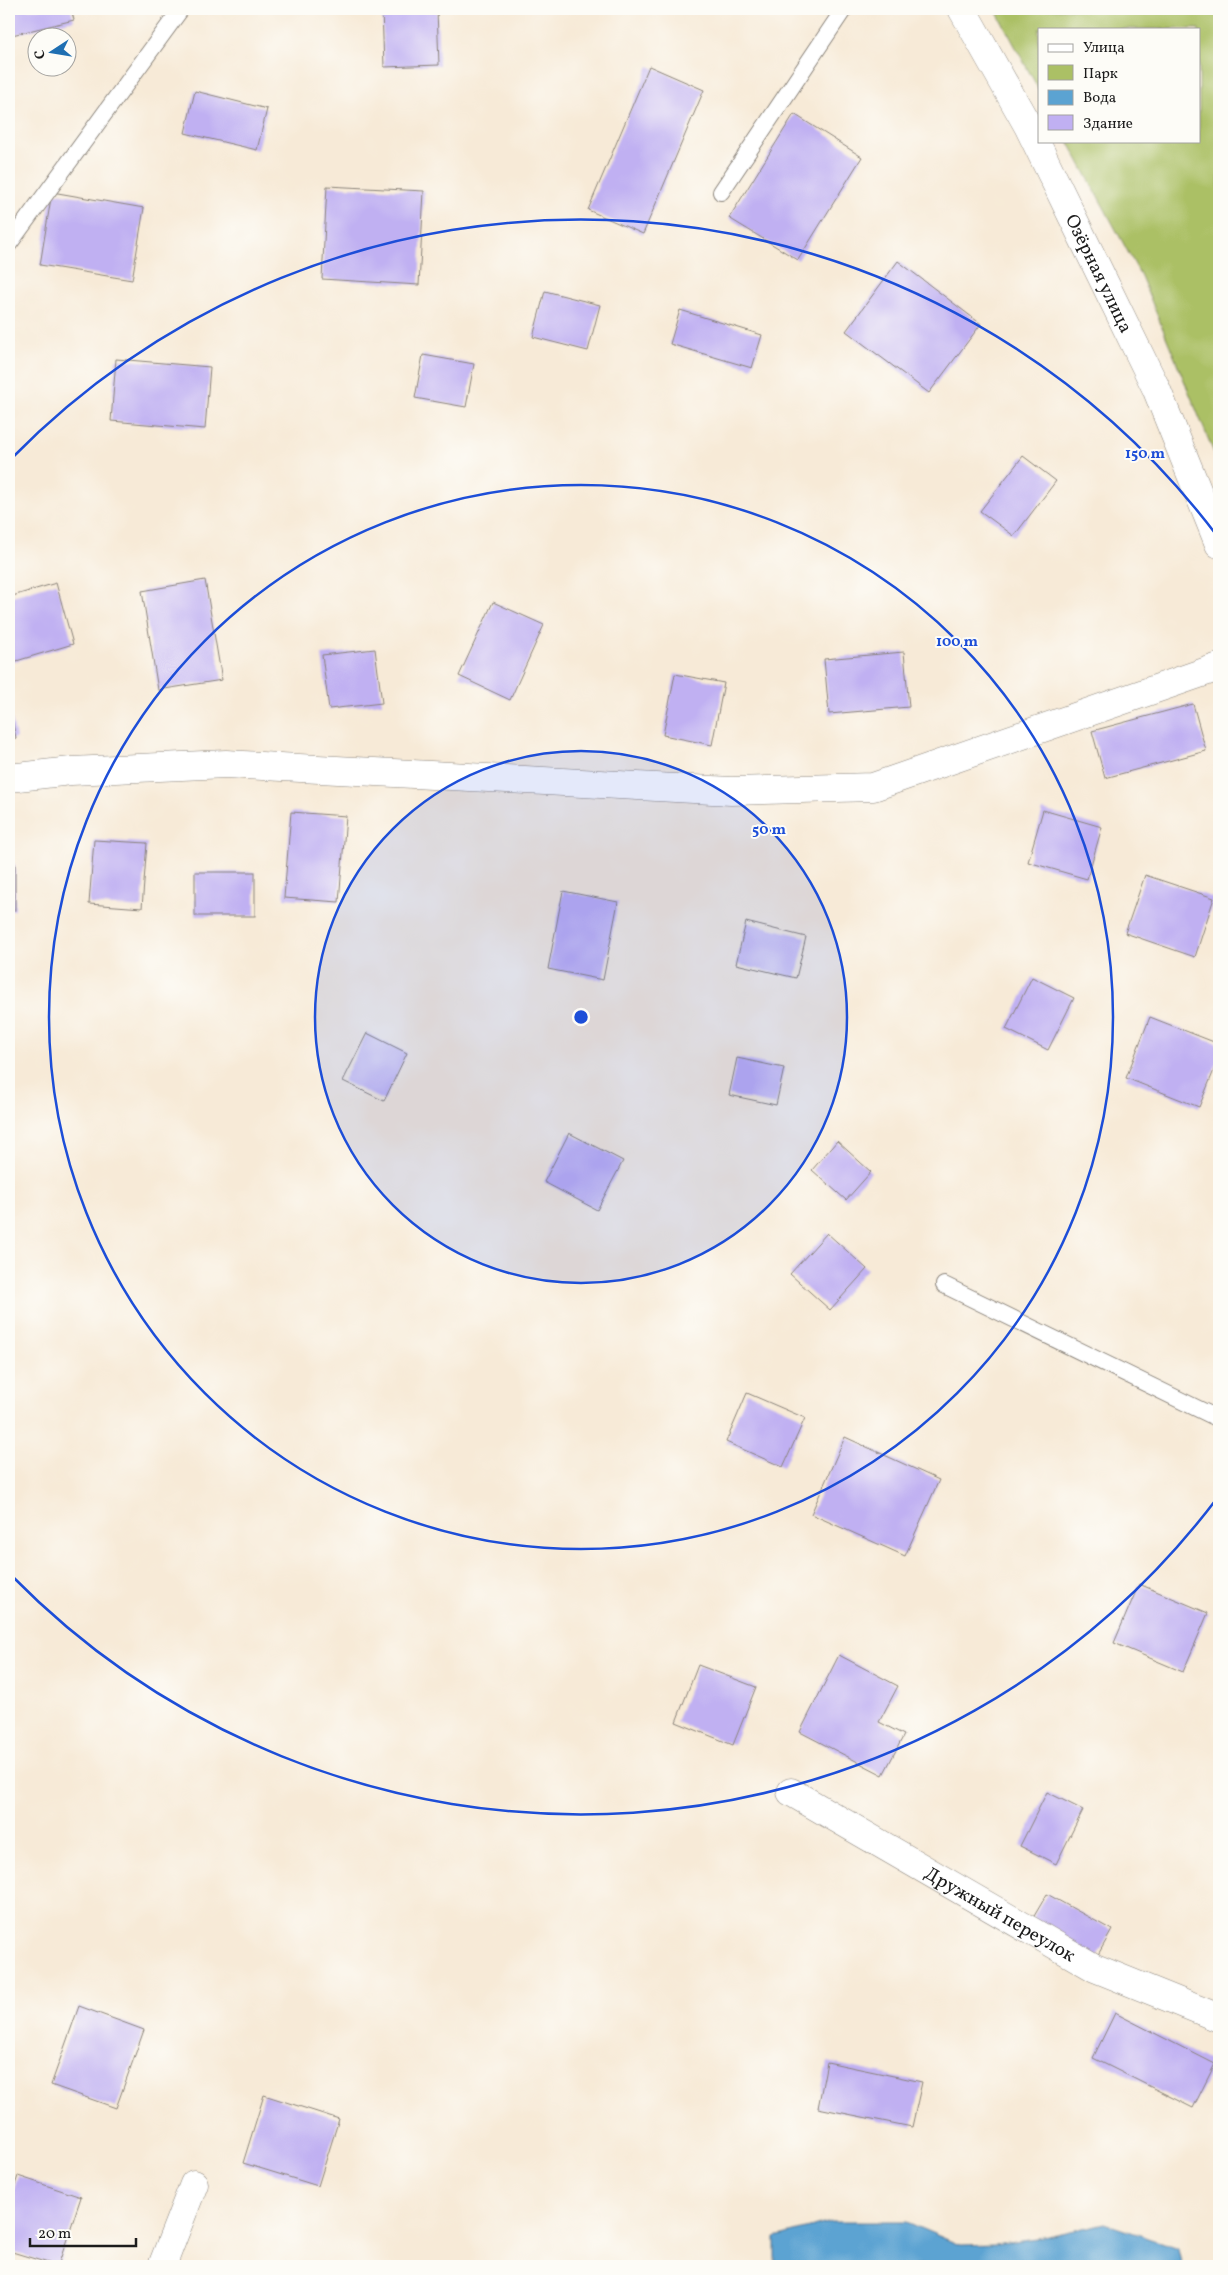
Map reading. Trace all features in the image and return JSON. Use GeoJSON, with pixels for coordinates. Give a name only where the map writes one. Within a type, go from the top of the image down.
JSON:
{"type":"FeatureCollection","features":[{"type":"Feature","properties":{"kind":"street","name":"Озёрная улица"},"geometry":{"type":"LineString","coordinates":[[962,9],[1028,126],[1156,388],[1219,544]]}},
{"type":"Feature","properties":{"kind":"street"},"geometry":{"type":"LineString","coordinates":[[9,778],[71,771],[226,764],[730,791],[873,787],[1219,667]]}},
{"type":"Feature","properties":{"kind":"street","name":"Дружный переулок"},"geometry":{"type":"LineString","coordinates":[[790,1792],[1095,1968],[1219,2018]]}},
{"type":"Feature","properties":{"kind":"street"},"geometry":{"type":"LineString","coordinates":[[162,2266],[194,2184]]}},
{"type":"Feature","properties":{"kind":"lane"},"geometry":{"type":"LineString","coordinates":[[9,244],[180,9]]}},
{"type":"Feature","properties":{"kind":"lane"},"geometry":{"type":"LineString","coordinates":[[721,192],[844,9]]}},
{"type":"Feature","properties":{"kind":"lane"},"geometry":{"type":"LineString","coordinates":[[944,1285],[1219,1419]]}},
{"type":"Feature","properties":{"kind":"green space"},"geometry":{"type":"Polygon","coordinates":[[[995,9],[1219,9],[1219,465],[1141,276],[1069,142],[1200,142],[1200,28],[1038,28],[1038,88],[995,9]]]}},
{"type":"Feature","properties":{"kind":"water"},"geometry":{"type":"Polygon","coordinates":[[[831,2222],[906,2222],[960,2245],[994,2244],[1043,2237],[1105,2223],[1178,2248],[1182,2266],[775,2266],[775,2237],[831,2222]]]}},
{"type":"Feature","properties":{"kind":"building"},"geometry":{"type":"Polygon","coordinates":[[[9,9],[71,9],[74,20],[41,28],[28,28],[28,31],[12,35],[9,9]]]}},
{"type":"Feature","properties":{"kind":"building"},"geometry":{"type":"Polygon","coordinates":[[[382,9],[437,9],[439,65],[384,67],[382,9]]]}},
{"type":"Feature","properties":{"kind":"building"},"geometry":{"type":"Polygon","coordinates":[[[649,66],[704,90],[643,234],[588,210],[649,66]]]}},
{"type":"Feature","properties":{"kind":"building"},"geometry":{"type":"Polygon","coordinates":[[[195,91],[267,109],[257,150],[185,133],[195,91]]]}},
{"type":"Feature","properties":{"kind":"building"},"geometry":{"type":"Polygon","coordinates":[[[794,114],[862,157],[798,260],[729,218],[794,114]]]}},
{"type":"Feature","properties":{"kind":"building"},"geometry":{"type":"Polygon","coordinates":[[[327,186],[424,191],[419,285],[322,279],[327,186]]]}},
{"type":"Feature","properties":{"kind":"building"},"geometry":{"type":"Polygon","coordinates":[[[52,192],[144,208],[132,280],[40,265],[52,192]]]}},
{"type":"Feature","properties":{"kind":"building"},"geometry":{"type":"Polygon","coordinates":[[[898,261],[981,324],[929,393],[846,331],[898,261]]]}},
{"type":"Feature","properties":{"kind":"building"},"geometry":{"type":"Polygon","coordinates":[[[545,291],[600,305],[588,351],[533,337],[545,291]]]}},
{"type":"Feature","properties":{"kind":"building"},"geometry":{"type":"Polygon","coordinates":[[[680,310],[762,335],[752,368],[670,344],[680,310]]]}},
{"type":"Feature","properties":{"kind":"building"},"geometry":{"type":"Polygon","coordinates":[[[423,355],[474,364],[466,407],[415,398],[423,355]]]}},
{"type":"Feature","properties":{"kind":"building"},"geometry":{"type":"Polygon","coordinates":[[[116,359],[210,367],[205,429],[111,421],[116,359]]]}},
{"type":"Feature","properties":{"kind":"building"},"geometry":{"type":"Polygon","coordinates":[[[1023,456],[1056,481],[1014,536],[980,511],[1023,456]]]}},
{"type":"Feature","properties":{"kind":"building"},"geometry":{"type":"Polygon","coordinates":[[[205,580],[222,680],[158,690],[142,591],[205,580]]]}},
{"type":"Feature","properties":{"kind":"building"},"geometry":{"type":"Polygon","coordinates":[[[56,583],[73,644],[13,662],[9,648],[9,597],[56,583]]]}},
{"type":"Feature","properties":{"kind":"building"},"geometry":{"type":"Polygon","coordinates":[[[493,602],[544,625],[510,700],[459,676],[493,602]]]}},
{"type":"Feature","properties":{"kind":"building"},"geometry":{"type":"Polygon","coordinates":[[[375,649],[382,703],[329,709],[322,655],[375,649]]]}},
{"type":"Feature","properties":{"kind":"building"},"geometry":{"type":"Polygon","coordinates":[[[904,652],[909,707],[829,714],[824,659],[904,652]]]}},
{"type":"Feature","properties":{"kind":"building"},"geometry":{"type":"Polygon","coordinates":[[[675,674],[724,683],[712,745],[663,735],[675,674]]]}},
{"type":"Feature","properties":{"kind":"building"},"geometry":{"type":"Polygon","coordinates":[[[1193,704],[1206,751],[1105,778],[1092,731],[1193,704]]]}},
{"type":"Feature","properties":{"kind":"building"},"geometry":{"type":"Polygon","coordinates":[[[9,706],[16,738],[9,740],[9,706]]]}},
{"type":"Feature","properties":{"kind":"building"},"geometry":{"type":"Polygon","coordinates":[[[1043,810],[1102,827],[1087,879],[1028,862],[1043,810]]]}},
{"type":"Feature","properties":{"kind":"building"},"geometry":{"type":"Polygon","coordinates":[[[291,812],[346,816],[339,902],[284,898],[291,812]]]}},
{"type":"Feature","properties":{"kind":"building"},"geometry":{"type":"Polygon","coordinates":[[[94,840],[147,843],[142,908],[89,904],[94,840]]]}},
{"type":"Feature","properties":{"kind":"building"},"geometry":{"type":"Polygon","coordinates":[[[9,864],[15,864],[15,910],[9,910],[9,864]]]}},
{"type":"Feature","properties":{"kind":"building"},"geometry":{"type":"Polygon","coordinates":[[[195,872],[255,872],[255,916],[195,916],[195,872]]]}},
{"type":"Feature","properties":{"kind":"building"},"geometry":{"type":"Polygon","coordinates":[[[1145,875],[1214,898],[1195,957],[1125,933],[1145,875]]]}},
{"type":"Feature","properties":{"kind":"building"},"geometry":{"type":"Polygon","coordinates":[[[563,891],[618,902],[603,980],[548,969],[563,891]]]}},
{"type":"Feature","properties":{"kind":"building"},"geometry":{"type":"Polygon","coordinates":[[[746,922],[806,937],[796,978],[736,964],[746,922]]]}},
{"type":"Feature","properties":{"kind":"building"},"geometry":{"type":"Polygon","coordinates":[[[1032,977],[1074,998],[1048,1050],[1006,1029],[1032,977]]]}},
{"type":"Feature","properties":{"kind":"building"},"geometry":{"type":"Polygon","coordinates":[[[1150,1017],[1219,1044],[1219,1058],[1199,1107],[1126,1078],[1150,1017]]]}},
{"type":"Feature","properties":{"kind":"building"},"geometry":{"type":"Polygon","coordinates":[[[367,1033],[407,1053],[384,1101],[343,1081],[367,1033]]]}},
{"type":"Feature","properties":{"kind":"building"},"geometry":{"type":"Polygon","coordinates":[[[737,1058],[784,1068],[776,1105],[729,1095],[737,1058]]]}},
{"type":"Feature","properties":{"kind":"building"},"geometry":{"type":"Polygon","coordinates":[[[569,1133],[623,1161],[597,1210],[544,1182],[569,1133]]]}},
{"type":"Feature","properties":{"kind":"building"},"geometry":{"type":"Polygon","coordinates":[[[837,1141],[871,1172],[846,1200],[812,1170],[837,1141]]]}},
{"type":"Feature","properties":{"kind":"building"},"geometry":{"type":"Polygon","coordinates":[[[827,1233],[867,1269],[830,1310],[790,1274],[827,1233]]]}},
{"type":"Feature","properties":{"kind":"building"},"geometry":{"type":"Polygon","coordinates":[[[747,1393],[805,1418],[783,1467],[726,1442],[747,1393]]]}},
{"type":"Feature","properties":{"kind":"building"},"geometry":{"type":"Polygon","coordinates":[[[845,1437],[939,1480],[905,1556],[811,1514],[845,1437]]]}},
{"type":"Feature","properties":{"kind":"building"},"geometry":{"type":"Polygon","coordinates":[[[1139,1584],[1208,1613],[1183,1672],[1114,1643],[1139,1584]]]}},
{"type":"Feature","properties":{"kind":"building"},"geometry":{"type":"Polygon","coordinates":[[[839,1655],[898,1686],[879,1722],[904,1735],[883,1775],[800,1732],[839,1655]]]}},
{"type":"Feature","properties":{"kind":"building"},"geometry":{"type":"Polygon","coordinates":[[[698,1665],[756,1687],[733,1745],[676,1722],[698,1665]]]}},
{"type":"Feature","properties":{"kind":"building"},"geometry":{"type":"Polygon","coordinates":[[[1047,1792],[1083,1810],[1056,1864],[1020,1846],[1047,1792]]]}},
{"type":"Feature","properties":{"kind":"building"},"geometry":{"type":"Polygon","coordinates":[[[1047,1894],[1112,1930],[1095,1960],[1030,1923],[1047,1894]]]}},
{"type":"Feature","properties":{"kind":"building"},"geometry":{"type":"Polygon","coordinates":[[[79,2006],[144,2030],[116,2108],[51,2085],[79,2006]]]}},
{"type":"Feature","properties":{"kind":"building"},"geometry":{"type":"Polygon","coordinates":[[[1115,2013],[1215,2064],[1193,2108],[1093,2058],[1115,2013]]]}},
{"type":"Feature","properties":{"kind":"building"},"geometry":{"type":"Polygon","coordinates":[[[827,2062],[922,2082],[912,2127],[818,2108],[827,2062]]]}},
{"type":"Feature","properties":{"kind":"building"},"geometry":{"type":"Polygon","coordinates":[[[264,2095],[339,2119],[318,2186],[243,2163],[264,2095]]]}},
{"type":"Feature","properties":{"kind":"building"},"geometry":{"type":"Polygon","coordinates":[[[18,2176],[81,2197],[58,2266],[9,2251],[9,2203],[18,2176]]]}}]}
